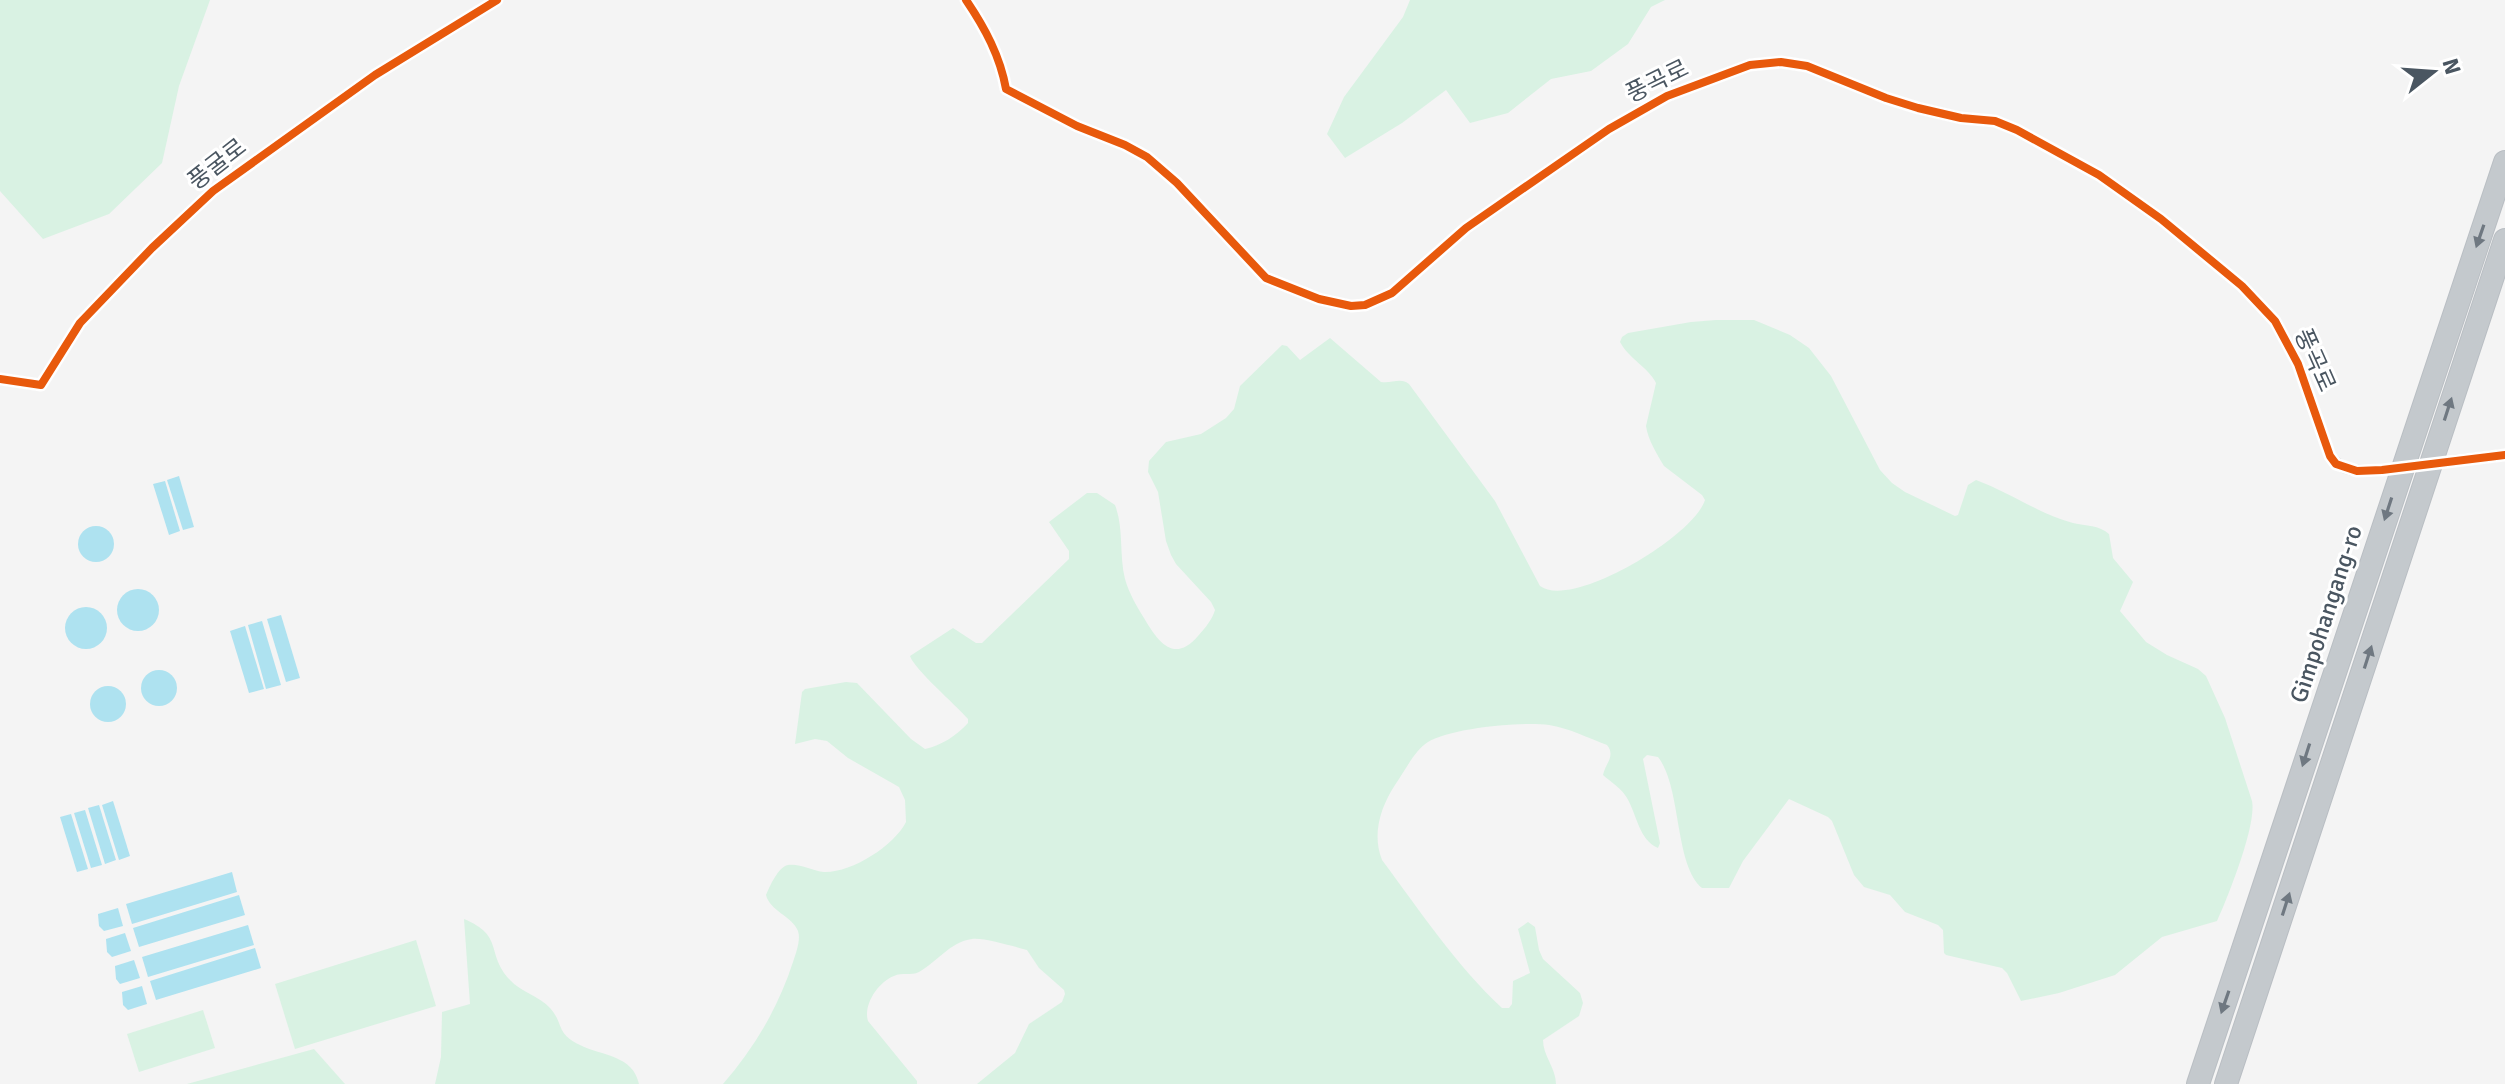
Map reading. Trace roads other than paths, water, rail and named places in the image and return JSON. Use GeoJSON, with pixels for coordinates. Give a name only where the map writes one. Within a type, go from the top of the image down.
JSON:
{"type":"FeatureCollection","features":[{"type":"Feature","properties":{"kind":"highway","name":"Gimpohangang-ro"},"geometry":{"type":"LineString","coordinates":[[2198,1084],[2505,162]]}},
{"type":"Feature","properties":{"kind":"highway"},"geometry":{"type":"LineString","coordinates":[[2226,1084],[2505,240]]}},
{"type":"Feature","properties":{"kind":"street","name":"풍굴로"},"geometry":{"type":"LineString","coordinates":[[0,379],[41,385],[80,323],[152,248],[213,191],[387,67],[497,0]]}},
{"type":"Feature","properties":{"kind":"street","name":"풍곡로"},"geometry":{"type":"LineString","coordinates":[[966,0],[993,47],[1006,89],[1077,126],[1147,157],[1177,183],[1266,278],[1319,299],[1351,306],[1365,305],[1392,293],[1466,228],[1629,117],[1677,92],[1735,69],[1766,63],[1794,63],[1918,108],[2004,124],[2099,175],[2161,219],[2242,286],[2275,321],[2286,339],[2313,402],[2330,456],[2336,464],[2357,471],[2382,470]]}},
{"type":"Feature","properties":{"kind":"street"},"geometry":{"type":"LineString","coordinates":[[2453,461],[2505,455]]}},
{"type":"Feature","properties":{"kind":"water"},"geometry":{"type":"Polygon","coordinates":[[[179,476],[194,527],[183,530],[167,480],[179,476]]]}},
{"type":"Feature","properties":{"kind":"water"},"geometry":{"type":"Polygon","coordinates":[[[165,481],[180,531],[169,535],[153,484],[165,481]]]}},
{"type":"Feature","properties":{"kind":"water"},"geometry":{"type":"Polygon","coordinates":[[[96,526],[109,531],[114,544],[109,557],[96,562],[83,557],[78,544],[83,531],[96,526]]]}},
{"type":"Feature","properties":{"kind":"water"},"geometry":{"type":"Polygon","coordinates":[[[138,589],[153,595],[159,610],[153,625],[138,631],[123,625],[117,610],[123,595],[138,589]]]}},
{"type":"Feature","properties":{"kind":"water"},"geometry":{"type":"Polygon","coordinates":[[[86,607],[101,613],[107,628],[101,643],[86,649],[71,643],[65,628],[71,613],[86,607]]]}},
{"type":"Feature","properties":{"kind":"water"},"geometry":{"type":"Polygon","coordinates":[[[281,615],[300,678],[286,682],[267,619],[281,615]]]}},
{"type":"Feature","properties":{"kind":"water"},"geometry":{"type":"Polygon","coordinates":[[[262,621],[281,685],[266,689],[248,625],[262,621]]]}},
{"type":"Feature","properties":{"kind":"water"},"geometry":{"type":"Polygon","coordinates":[[[245,626],[264,689],[249,693],[230,631],[245,626]]]}},
{"type":"Feature","properties":{"kind":"water"},"geometry":{"type":"Polygon","coordinates":[[[159,670],[172,675],[177,688],[172,701],[159,706],[146,701],[141,688],[146,675],[159,670]]]}},
{"type":"Feature","properties":{"kind":"water"},"geometry":{"type":"Polygon","coordinates":[[[108,686],[121,691],[126,704],[121,717],[108,722],[95,717],[90,704],[95,691],[108,686]]]}},
{"type":"Feature","properties":{"kind":"water"},"geometry":{"type":"Polygon","coordinates":[[[113,801],[130,856],[119,860],[102,805],[113,801]]]}},
{"type":"Feature","properties":{"kind":"water"},"geometry":{"type":"Polygon","coordinates":[[[99,805],[116,860],[105,864],[88,808],[99,805]]]}},
{"type":"Feature","properties":{"kind":"water"},"geometry":{"type":"Polygon","coordinates":[[[85,810],[102,865],[91,868],[74,813],[85,810]]]}},
{"type":"Feature","properties":{"kind":"water"},"geometry":{"type":"Polygon","coordinates":[[[71,814],[88,869],[77,872],[60,817],[71,814]]]}},
{"type":"Feature","properties":{"kind":"water"},"geometry":{"type":"Polygon","coordinates":[[[232,872],[237,892],[132,924],[126,904],[232,872]]]}},
{"type":"Feature","properties":{"kind":"water"},"geometry":{"type":"Polygon","coordinates":[[[239,895],[245,915],[139,947],[133,928],[239,895]]]}},
{"type":"Feature","properties":{"kind":"water"},"geometry":{"type":"Polygon","coordinates":[[[118,908],[123,926],[104,931],[99,926],[98,914],[118,908]]]}},
{"type":"Feature","properties":{"kind":"water"},"geometry":{"type":"Polygon","coordinates":[[[248,925],[254,945],[148,977],[142,957],[248,925]]]}},
{"type":"Feature","properties":{"kind":"water"},"geometry":{"type":"Polygon","coordinates":[[[125,933],[131,951],[112,957],[107,952],[106,939],[125,933]]]}},
{"type":"Feature","properties":{"kind":"water"},"geometry":{"type":"Polygon","coordinates":[[[255,948],[261,968],[156,1000],[150,981],[255,948]]]}},
{"type":"Feature","properties":{"kind":"water"},"geometry":{"type":"Polygon","coordinates":[[[134,960],[140,978],[120,984],[116,979],[115,966],[134,960]]]}},
{"type":"Feature","properties":{"kind":"water"},"geometry":{"type":"Polygon","coordinates":[[[142,986],[147,1004],[128,1010],[123,1005],[122,992],[142,986]]]}},
{"type":"Feature","properties":{"kind":"tunnel"},"geometry":{"type":"LineString","coordinates":[[2382,470],[2453,461]]}}]}
